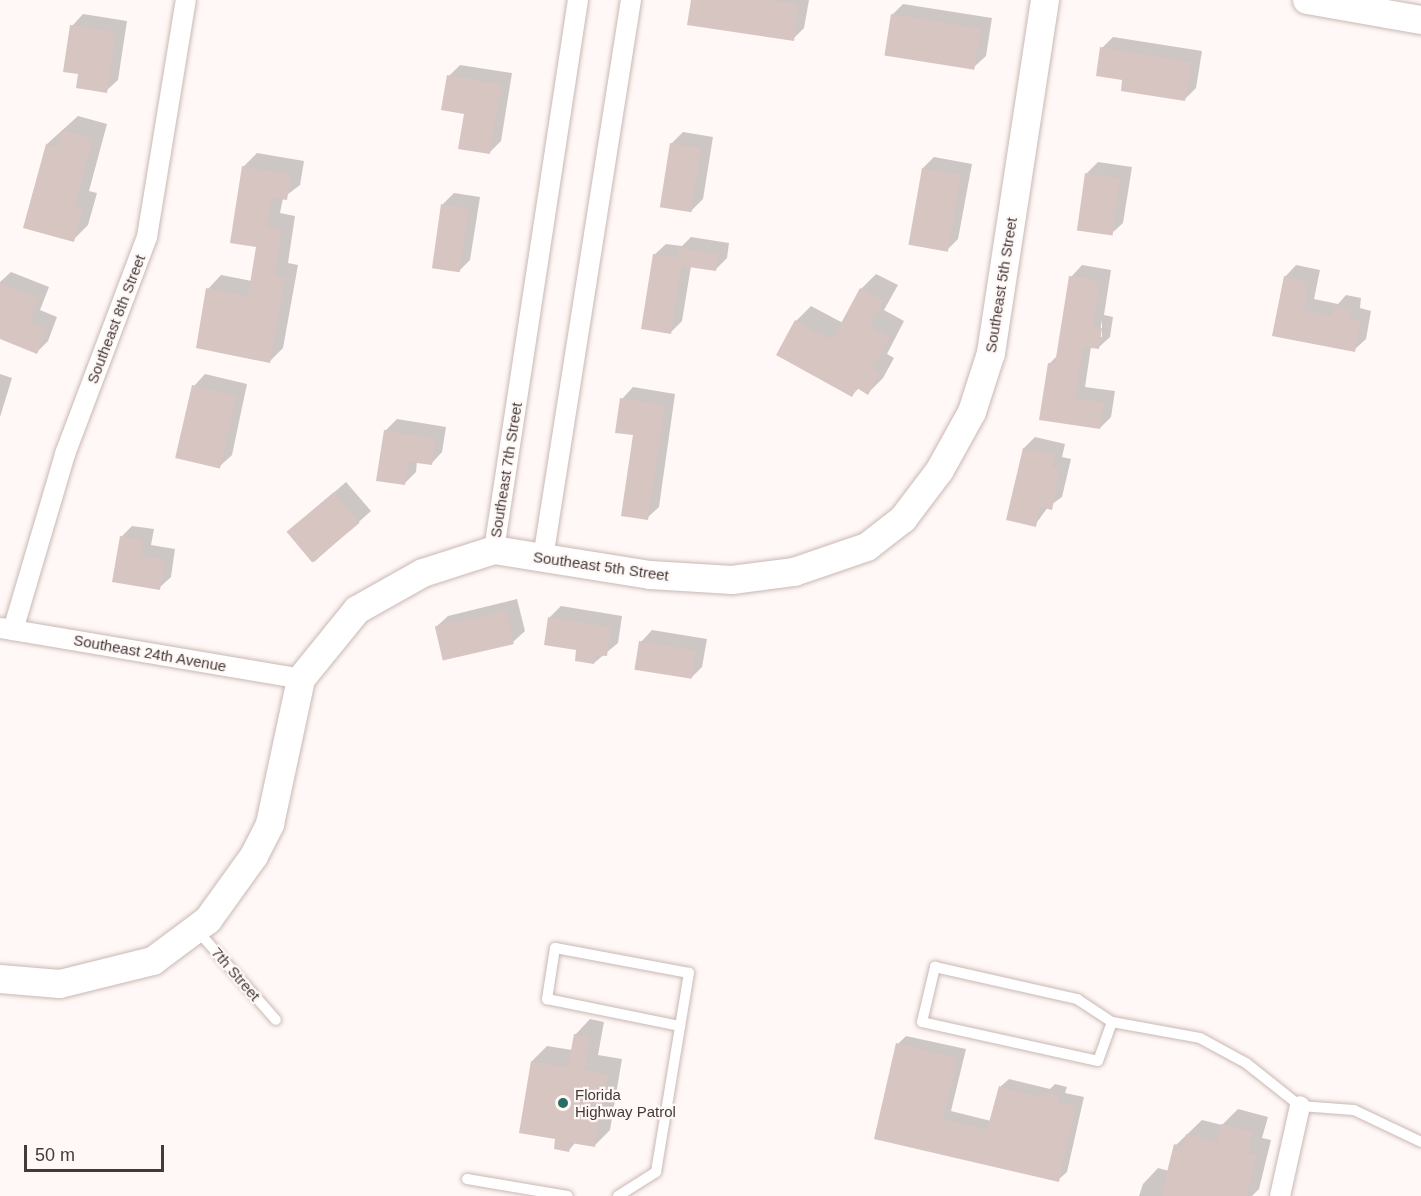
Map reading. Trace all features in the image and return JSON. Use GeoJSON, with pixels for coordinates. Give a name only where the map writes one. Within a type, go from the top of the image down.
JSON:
{"type":"FeatureCollection","features":[{"type":"Feature","properties":{"kind":"street","name":"Southeast 8th Street"},"geometry":{"type":"LineString","coordinates":[[7,629],[65,454],[147,237],[186,0]]}},
{"type":"Feature","properties":{"kind":"street","name":"Southeast 7th Street"},"geometry":{"type":"LineString","coordinates":[[0,979],[60,984],[153,961],[202,924],[254,856],[270,824],[300,679],[357,610],[423,573],[494,550],[578,0]]}},
{"type":"Feature","properties":{"kind":"street"},"geometry":{"type":"LineString","coordinates":[[543,558],[631,0]]}},
{"type":"Feature","properties":{"kind":"street","name":"Southeast 5th Street"},"geometry":{"type":"LineString","coordinates":[[494,550],[650,575],[732,580],[794,572],[867,547],[903,519],[940,470],[972,412],[991,353],[1045,0]]}},
{"type":"Feature","properties":{"kind":"street"},"geometry":{"type":"LineString","coordinates":[[1307,0],[1421,20]]}},
{"type":"Feature","properties":{"kind":"street","name":"Southeast 24th Avenue"},"geometry":{"type":"LineString","coordinates":[[7,629],[300,679]]}},
{"type":"Feature","properties":{"kind":"street"},"geometry":{"type":"LineString","coordinates":[[1280,1196],[1300,1106]]}},
{"type":"Feature","properties":{"kind":"lane","name":"7th Street"},"geometry":{"type":"LineString","coordinates":[[202,924],[276,1020]]}},
{"type":"Feature","properties":{"kind":"lane"},"geometry":{"type":"LineString","coordinates":[[618,1196],[656,1172],[689,973],[555,948],[547,999],[680,1026]]}},
{"type":"Feature","properties":{"kind":"lane"},"geometry":{"type":"LineString","coordinates":[[1112,1022],[1098,1061],[922,1022],[935,967],[1077,999],[1112,1022],[1200,1038],[1246,1063],[1300,1106],[1354,1110],[1421,1142]]}},
{"type":"Feature","properties":{"kind":"lane"},"geometry":{"type":"LineString","coordinates":[[467,1179],[568,1196]]}},
{"type":"Feature","properties":{"kind":"building"},"geometry":{"type":"Polygon","coordinates":[[[691,0],[771,0],[799,4],[794,41],[687,25],[691,0]]]}},
{"type":"Feature","properties":{"kind":"building"},"geometry":{"type":"Polygon","coordinates":[[[891,14],[981,28],[974,70],[884,55],[891,14]]]}},
{"type":"Feature","properties":{"kind":"building"},"geometry":{"type":"Polygon","coordinates":[[[70,25],[116,32],[107,93],[76,88],[78,74],[63,72],[70,25]]]}},
{"type":"Feature","properties":{"kind":"building"},"geometry":{"type":"Polygon","coordinates":[[[1100,47],[1192,62],[1185,101],[1121,91],[1122,80],[1096,76],[1100,47]]]}},
{"type":"Feature","properties":{"kind":"building"},"geometry":{"type":"Polygon","coordinates":[[[447,75],[502,84],[490,154],[458,149],[464,114],[441,110],[447,75]]]}},
{"type":"Feature","properties":{"kind":"building"},"geometry":{"type":"Polygon","coordinates":[[[62,130],[93,139],[75,206],[83,208],[74,242],[23,228],[46,144],[57,147],[62,130]]]}},
{"type":"Feature","properties":{"kind":"building"},"geometry":{"type":"Polygon","coordinates":[[[670,143],[702,148],[691,212],[660,207],[670,143]]]}},
{"type":"Feature","properties":{"kind":"building"},"geometry":{"type":"Polygon","coordinates":[[[242,166],[291,174],[287,200],[272,198],[267,227],[282,229],[275,277],[285,278],[270,363],[196,348],[206,288],[248,296],[256,247],[230,243],[242,166]]]}},
{"type":"Feature","properties":{"kind":"building"},"geometry":{"type":"Polygon","coordinates":[[[922,168],[961,175],[948,252],[908,245],[922,168]]]}},
{"type":"Feature","properties":{"kind":"building"},"geometry":{"type":"Polygon","coordinates":[[[1085,173],[1121,178],[1113,235],[1077,230],[1085,173]]]}},
{"type":"Feature","properties":{"kind":"building"},"geometry":{"type":"Polygon","coordinates":[[[441,204],[469,208],[460,272],[432,268],[441,204]]]}},
{"type":"Feature","properties":{"kind":"building"},"geometry":{"type":"Polygon","coordinates":[[[678,247],[719,254],[716,271],[682,266],[671,334],[641,329],[653,254],[677,258],[678,247]]]}},
{"type":"Feature","properties":{"kind":"building"},"geometry":{"type":"Polygon","coordinates":[[[1069,276],[1100,281],[1093,326],[1102,328],[1099,349],[1083,347],[1075,398],[1104,402],[1100,429],[1039,420],[1048,363],[1055,364],[1069,276]]]}},
{"type":"Feature","properties":{"kind":"building"},"geometry":{"type":"Polygon","coordinates":[[[1284,276],[1309,281],[1304,310],[1331,316],[1333,306],[1351,309],[1349,319],[1361,322],[1355,352],[1272,336],[1284,276]]]}},
{"type":"Feature","properties":{"kind":"building"},"geometry":{"type":"Polygon","coordinates":[[[0,283],[39,298],[30,322],[47,328],[37,354],[0,339],[0,283]]]}},
{"type":"Feature","properties":{"kind":"building"},"geometry":{"type":"Polygon","coordinates":[[[860,288],[884,301],[870,326],[890,337],[873,369],[880,373],[868,395],[857,388],[852,397],[776,355],[795,320],[832,340],[860,288]]]}},
{"type":"Feature","properties":{"kind":"building"},"geometry":{"type":"Polygon","coordinates":[[[192,385],[237,395],[220,468],[175,458],[192,385]]]}},
{"type":"Feature","properties":{"kind":"building"},"geometry":{"type":"Polygon","coordinates":[[[620,398],[665,405],[648,520],[621,516],[633,435],[615,433],[620,398]]]}},
{"type":"Feature","properties":{"kind":"building"},"geometry":{"type":"Polygon","coordinates":[[[384,430],[436,438],[432,465],[409,462],[405,485],[376,481],[384,430]]]}},
{"type":"Feature","properties":{"kind":"building"},"geometry":{"type":"Polygon","coordinates":[[[1023,448],[1055,455],[1052,468],[1060,470],[1052,510],[1040,507],[1036,527],[1006,520],[1023,448]]]}},
{"type":"Feature","properties":{"kind":"building"},"geometry":{"type":"Polygon","coordinates":[[[334,492],[360,523],[312,562],[287,532],[334,492]]]}},
{"type":"Feature","properties":{"kind":"building"},"geometry":{"type":"Polygon","coordinates":[[[120,536],[143,540],[141,556],[165,560],[160,590],[112,582],[120,536]]]}},
{"type":"Feature","properties":{"kind":"building"},"geometry":{"type":"Polygon","coordinates":[[[506,610],[514,644],[443,661],[435,626],[506,610]]]}},
{"type":"Feature","properties":{"kind":"building"},"geometry":{"type":"Polygon","coordinates":[[[548,617],[611,627],[607,656],[596,655],[594,664],[575,661],[576,650],[544,645],[548,617]]]}},
{"type":"Feature","properties":{"kind":"building"},"geometry":{"type":"Polygon","coordinates":[[[639,641],[696,650],[692,679],[634,670],[639,641]]]}},
{"type":"Feature","properties":{"kind":"building","name":"Florida Highway Patrol"},"geometry":{"type":"Polygon","coordinates":[[[574,1034],[590,1037],[584,1070],[608,1074],[595,1147],[571,1143],[569,1152],[554,1149],[555,1139],[519,1133],[531,1061],[568,1067],[574,1034]]]}},
{"type":"Feature","properties":{"kind":"building"},"geometry":{"type":"Polygon","coordinates":[[[896,1043],[958,1058],[943,1119],[987,1130],[999,1086],[1043,1098],[1045,1092],[1059,1095],[1058,1102],[1076,1106],[1059,1182],[874,1139],[896,1043]]]}},
{"type":"Feature","properties":{"kind":"building"},"geometry":{"type":"Polygon","coordinates":[[[1221,1124],[1253,1132],[1248,1153],[1257,1155],[1247,1196],[1161,1196],[1174,1144],[1183,1147],[1186,1134],[1217,1142],[1221,1124]]]}},
{"type":"Feature","properties":{"kind":"place","name":"Florida Highway Patrol"},"geometry":{"type":"Point","coordinates":[563,1103]}}]}
